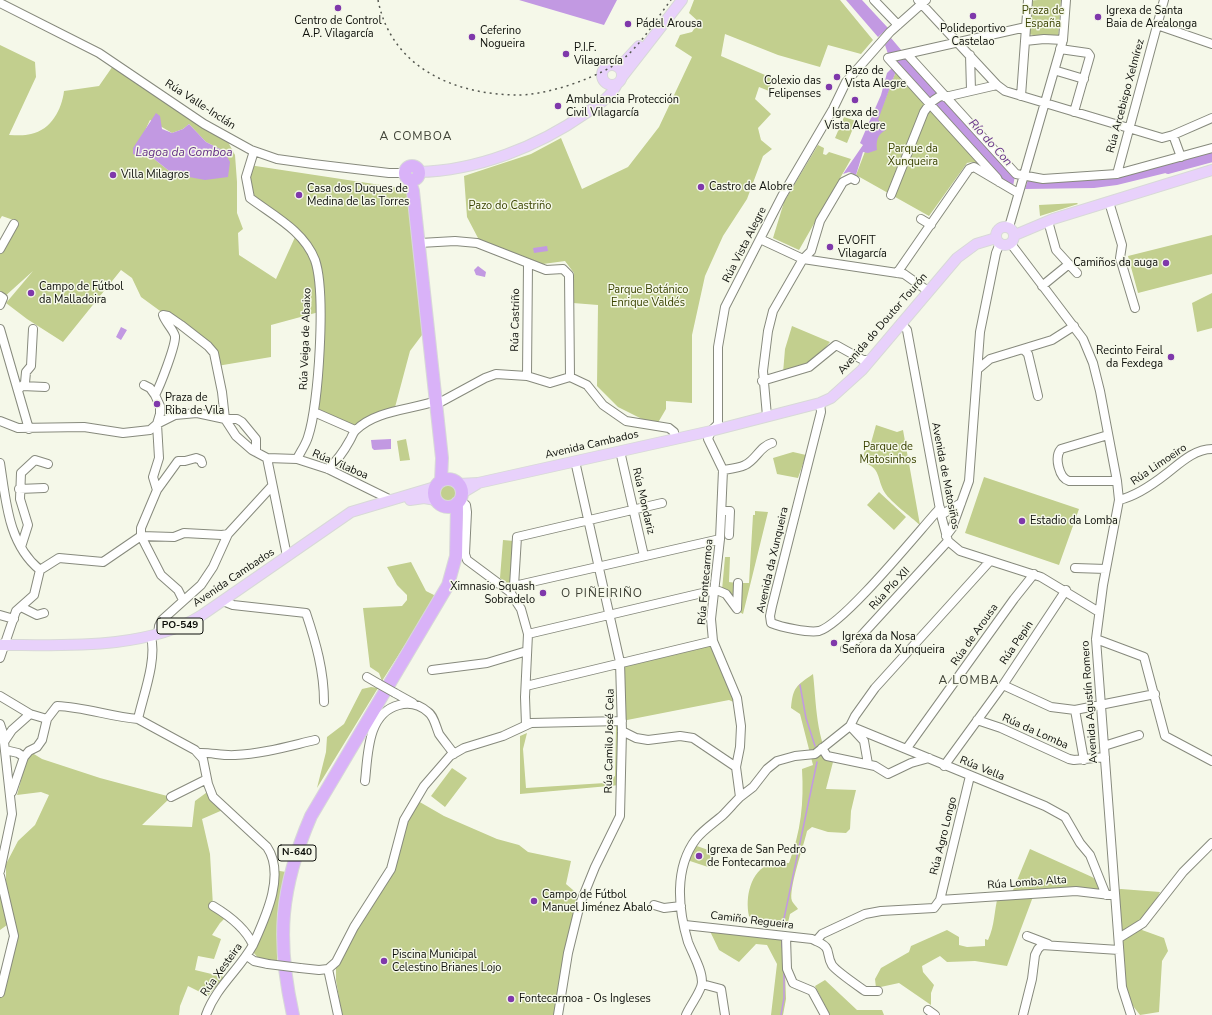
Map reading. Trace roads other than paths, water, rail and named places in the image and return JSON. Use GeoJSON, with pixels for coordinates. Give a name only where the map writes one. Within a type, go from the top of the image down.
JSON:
{"type":"FeatureCollection","features":[{"type":"Feature","properties":{"kind":"highway"},"geometry":{"type":"LineString","coordinates":[[412,176],[442,458],[452,490],[451,507],[440,504]]}},
{"type":"Feature","properties":{"kind":"highway","name":"N-640"},"geometry":{"type":"LineString","coordinates":[[293,1015],[285,981],[282,938],[284,906],[291,872],[311,816],[448,585],[454,569],[457,540],[452,490],[434,493],[452,520],[457,540]]}},
{"type":"Feature","properties":{"kind":"main road"},"geometry":{"type":"LineString","coordinates":[[599,103],[604,93],[606,82],[603,77],[603,71],[608,66],[616,66],[632,54],[675,0]]}},
{"type":"Feature","properties":{"kind":"main road","name":"Rúa Valle-Inclán"},"geometry":{"type":"LineString","coordinates":[[412,176],[459,167],[529,145],[565,127],[613,92],[619,80],[682,0]]}},
{"type":"Feature","properties":{"kind":"main road"},"geometry":{"type":"LineString","coordinates":[[606,82],[611,84],[619,80],[622,72],[616,66]]}},
{"type":"Feature","properties":{"kind":"main road","name":"Avenida do Doutor Tourón"},"geometry":{"type":"LineString","coordinates":[[711,431],[820,403],[831,398],[844,388],[862,370],[957,258],[967,249],[976,244],[1006,237],[1048,221],[1212,172]]}},
{"type":"Feature","properties":{"kind":"main road","name":"Avenida Cambados"},"geometry":{"type":"LineString","coordinates":[[452,490],[711,431]]}},
{"type":"Feature","properties":{"kind":"main road","name":"PO-549"},"geometry":{"type":"LineString","coordinates":[[331,525],[351,512],[391,500],[452,490]]}},
{"type":"Feature","properties":{"kind":"main road","name":"PO-549"},"geometry":{"type":"LineString","coordinates":[[331,525],[368,510],[416,498],[440,504]]}},
{"type":"Feature","properties":{"kind":"main road","name":"Avenida Cambados"},"geometry":{"type":"LineString","coordinates":[[3,645],[118,642],[155,636],[192,621],[331,525]]}},
{"type":"Feature","properties":{"kind":"street"},"geometry":{"type":"LineString","coordinates":[[874,0],[898,25]]}},
{"type":"Feature","properties":{"kind":"street"},"geometry":{"type":"LineString","coordinates":[[1021,96],[1028,0]]}},
{"type":"Feature","properties":{"kind":"street"},"geometry":{"type":"LineString","coordinates":[[1006,237],[1022,177],[1063,40],[1066,0]]}},
{"type":"Feature","properties":{"kind":"street","name":"Rúa Arcebispo Xelmírez"},"geometry":{"type":"LineString","coordinates":[[1117,174],[1128,128],[1164,0]]}},
{"type":"Feature","properties":{"kind":"street"},"geometry":{"type":"LineString","coordinates":[[922,1],[997,85],[1006,91],[1162,138],[1173,135],[1212,118]]}},
{"type":"Feature","properties":{"kind":"street","name":"Rúa Vista Alegre"},"geometry":{"type":"LineString","coordinates":[[711,431],[718,424],[718,347],[725,307],[782,196],[829,116],[846,82],[890,32],[922,1]]}},
{"type":"Feature","properties":{"kind":"street","name":"Rúa Valle-Inclán"},"geometry":{"type":"LineString","coordinates":[[0,3],[99,53],[204,124],[254,151],[277,159],[412,176]]}},
{"type":"Feature","properties":{"kind":"street"},"geometry":{"type":"LineString","coordinates":[[1157,25],[1212,44]]}},
{"type":"Feature","properties":{"kind":"street"},"geometry":{"type":"LineString","coordinates":[[999,182],[888,58],[1026,27]]}},
{"type":"Feature","properties":{"kind":"street"},"geometry":{"type":"LineString","coordinates":[[1025,40],[1063,40]]}},
{"type":"Feature","properties":{"kind":"street"},"geometry":{"type":"LineString","coordinates":[[1060,49],[1090,54],[1074,112]]}},
{"type":"Feature","properties":{"kind":"street"},"geometry":{"type":"LineString","coordinates":[[907,54],[1016,174],[1022,177],[1043,179],[1117,174],[1212,148]]}},
{"type":"Feature","properties":{"kind":"street"},"geometry":{"type":"LineString","coordinates":[[970,55],[972,90]]}},
{"type":"Feature","properties":{"kind":"street"},"geometry":{"type":"LineString","coordinates":[[1057,71],[1084,79]]}},
{"type":"Feature","properties":{"kind":"street"},"geometry":{"type":"LineString","coordinates":[[891,195],[929,104],[938,96],[997,85]]}},
{"type":"Feature","properties":{"kind":"street"},"geometry":{"type":"LineString","coordinates":[[1173,135],[1181,157]]}},
{"type":"Feature","properties":{"kind":"street","name":"Rúa Veiga de Abaixo"},"geometry":{"type":"LineString","coordinates":[[254,151],[246,178],[250,198],[297,232],[315,260],[319,284],[320,322],[314,412],[308,437],[297,459]]}},
{"type":"Feature","properties":{"kind":"street"},"geometry":{"type":"LineString","coordinates":[[897,273],[969,169],[974,167],[1018,191]]}},
{"type":"Feature","properties":{"kind":"street"},"geometry":{"type":"LineString","coordinates":[[767,416],[762,380],[765,350],[774,311],[803,259],[811,251],[820,221],[834,195],[845,180],[851,178],[855,180]]}},
{"type":"Feature","properties":{"kind":"street"},"geometry":{"type":"LineString","coordinates":[[1109,202],[1122,245],[1120,258],[1135,308]]}},
{"type":"Feature","properties":{"kind":"street"},"geometry":{"type":"LineString","coordinates":[[921,219],[931,225]]}},
{"type":"Feature","properties":{"kind":"street"},"geometry":{"type":"LineString","coordinates":[[1048,221],[1056,250],[1078,273]]}},
{"type":"Feature","properties":{"kind":"street"},"geometry":{"type":"LineString","coordinates":[[0,249],[14,224]]}},
{"type":"Feature","properties":{"kind":"street","name":"Avenida Agustín Romero"},"geometry":{"type":"LineString","coordinates":[[1006,237],[1074,326],[1087,346],[1093,362],[1117,481],[1119,500],[1106,569],[1096,638],[1119,950],[1123,992],[1131,1015]]}},
{"type":"Feature","properties":{"kind":"street","name":"Rúa Pío XII"},"geometry":{"type":"LineString","coordinates":[[845,649],[861,636],[947,539],[952,528],[970,475],[979,346],[993,267],[1006,237]]}},
{"type":"Feature","properties":{"kind":"street"},"geometry":{"type":"LineString","coordinates":[[760,239],[803,259],[904,274],[928,291]]}},
{"type":"Feature","properties":{"kind":"street"},"geometry":{"type":"LineString","coordinates":[[420,243],[477,243],[546,270],[563,269],[569,274],[570,377]]}},
{"type":"Feature","properties":{"kind":"street","name":"Rúa Castriño"},"geometry":{"type":"LineString","coordinates":[[527,376],[528,263]]}},
{"type":"Feature","properties":{"kind":"street"},"geometry":{"type":"LineString","coordinates":[[1042,286],[1069,264]]}},
{"type":"Feature","properties":{"kind":"street"},"geometry":{"type":"LineString","coordinates":[[0,296],[3,298],[0,305]]}},
{"type":"Feature","properties":{"kind":"street"},"geometry":{"type":"LineString","coordinates":[[155,395],[171,355],[175,339],[163,315],[182,325],[208,346],[214,353],[220,379],[225,419]]}},
{"type":"Feature","properties":{"kind":"street","name":"Avenida de Matosiños"},"geometry":{"type":"LineString","coordinates":[[901,323],[907,330],[947,539],[960,551],[1034,574],[1066,590],[1099,612]]}},
{"type":"Feature","properties":{"kind":"street"},"geometry":{"type":"LineString","coordinates":[[978,369],[986,361],[1052,340],[1074,326]]}},
{"type":"Feature","properties":{"kind":"street"},"geometry":{"type":"LineString","coordinates":[[0,329],[20,388],[29,429]]}},
{"type":"Feature","properties":{"kind":"street"},"geometry":{"type":"LineString","coordinates":[[20,388],[25,384],[26,372],[31,366],[34,329]]}},
{"type":"Feature","properties":{"kind":"street"},"geometry":{"type":"LineString","coordinates":[[762,380],[809,367],[836,345],[863,360],[869,360]]}},
{"type":"Feature","properties":{"kind":"street"},"geometry":{"type":"LineString","coordinates":[[979,346],[986,354],[995,357]]}},
{"type":"Feature","properties":{"kind":"street"},"geometry":{"type":"LineString","coordinates":[[1024,350],[1028,354],[1038,396]]}},
{"type":"Feature","properties":{"kind":"street"},"geometry":{"type":"LineString","coordinates":[[328,470],[342,454],[355,430],[376,418],[436,402],[496,374],[527,376],[550,383],[570,377],[587,385],[603,405],[626,421],[669,428],[674,432],[675,438]]}},
{"type":"Feature","properties":{"kind":"street"},"geometry":{"type":"LineString","coordinates":[[144,385],[150,388],[160,406],[160,414],[157,424],[159,458],[153,477],[156,490]]}},
{"type":"Feature","properties":{"kind":"street"},"geometry":{"type":"LineString","coordinates":[[20,388],[45,387]]}},
{"type":"Feature","properties":{"kind":"street","name":"Avenida da Xunqueira"},"geometry":{"type":"LineString","coordinates":[[820,403],[821,412],[772,606],[770,616],[771,623],[778,626],[812,631],[824,629],[850,608],[941,511]]}},
{"type":"Feature","properties":{"kind":"street"},"geometry":{"type":"LineString","coordinates":[[314,412],[355,430]]}},
{"type":"Feature","properties":{"kind":"street"},"geometry":{"type":"LineString","coordinates":[[0,421],[18,428],[84,428],[123,433],[150,430],[157,424],[175,415],[197,413],[225,419],[237,419],[247,426],[256,439],[256,452]]}},
{"type":"Feature","properties":{"kind":"street","name":"Rúa Vilaboa"},"geometry":{"type":"LineString","coordinates":[[225,419],[236,436],[256,452],[267,458],[297,459],[328,470],[391,500]]}},
{"type":"Feature","properties":{"kind":"street","name":"Rúa Fontecarmoa"},"geometry":{"type":"LineString","coordinates":[[711,431],[708,439],[723,470],[717,590],[711,619],[713,641],[737,698],[741,726],[740,747],[736,767],[740,797]]}},
{"type":"Feature","properties":{"kind":"street"},"geometry":{"type":"LineString","coordinates":[[1108,434],[1061,449],[1058,454],[1060,474],[1065,480],[1069,481],[1117,481]]}},
{"type":"Feature","properties":{"kind":"street"},"geometry":{"type":"LineString","coordinates":[[723,470],[745,465],[754,459],[765,445],[772,442]]}},
{"type":"Feature","properties":{"kind":"street","name":"Rúa Limoeiro"},"geometry":{"type":"LineString","coordinates":[[1119,500],[1138,492],[1185,459],[1205,450],[1212,449]]}},
{"type":"Feature","properties":{"kind":"street","name":"Rúa Mondariz"},"geometry":{"type":"LineString","coordinates":[[620,451],[644,556]]}},
{"type":"Feature","properties":{"kind":"street"},"geometry":{"type":"LineString","coordinates":[[183,600],[178,590],[162,576],[150,558],[141,536],[141,528],[156,490],[178,460],[184,461],[196,458],[201,460],[202,463]]}},
{"type":"Feature","properties":{"kind":"street"},"geometry":{"type":"LineString","coordinates":[[267,458],[288,556]]}},
{"type":"Feature","properties":{"kind":"street"},"geometry":{"type":"LineString","coordinates":[[21,547],[28,525],[20,499],[21,473],[35,460],[48,464]]}},
{"type":"Feature","properties":{"kind":"street","name":"Rúa Camilo José Cela"},"geometry":{"type":"LineString","coordinates":[[558,1015],[568,953],[580,904],[595,867],[620,816],[622,721],[620,662],[576,461]]}},
{"type":"Feature","properties":{"kind":"street"},"geometry":{"type":"LineString","coordinates":[[0,463],[8,518],[30,563],[40,570]]}},
{"type":"Feature","properties":{"kind":"street"},"geometry":{"type":"LineString","coordinates":[[138,719],[150,666],[153,644],[162,620],[183,600],[194,592],[206,577],[228,534],[272,486]]}},
{"type":"Feature","properties":{"kind":"street"},"geometry":{"type":"LineString","coordinates":[[20,489],[44,488]]}},
{"type":"Feature","properties":{"kind":"street"},"geometry":{"type":"LineString","coordinates":[[452,490],[466,505],[465,554],[467,560],[512,589],[644,556],[720,539]]}},
{"type":"Feature","properties":{"kind":"street"},"geometry":{"type":"LineString","coordinates":[[941,511],[953,510],[962,502]]}},
{"type":"Feature","properties":{"kind":"street"},"geometry":{"type":"LineString","coordinates":[[526,725],[524,709],[528,634],[521,609],[512,589],[517,537],[662,504]]}},
{"type":"Feature","properties":{"kind":"street"},"geometry":{"type":"LineString","coordinates":[[722,511],[730,511],[729,535]]}},
{"type":"Feature","properties":{"kind":"street"},"geometry":{"type":"LineString","coordinates":[[0,658],[3,645],[16,611],[34,595],[40,570],[59,558],[67,557],[87,561],[103,562],[141,536],[174,537],[184,533],[228,534]]}},
{"type":"Feature","properties":{"kind":"street"},"geometry":{"type":"LineString","coordinates":[[686,1015],[702,984],[702,975],[688,942],[681,906],[679,882],[685,861],[695,840],[706,828],[723,815],[740,797],[753,787],[767,769],[777,761],[795,756],[815,754],[850,726],[855,716],[875,688],[990,561]]}},
{"type":"Feature","properties":{"kind":"street"},"geometry":{"type":"LineString","coordinates":[[1075,568],[1106,569]]}},
{"type":"Feature","properties":{"kind":"street","name":"Rúa de Arousa"},"geometry":{"type":"LineString","coordinates":[[907,748],[1014,599],[1034,574]]}},
{"type":"Feature","properties":{"kind":"street"},"geometry":{"type":"LineString","coordinates":[[528,634],[717,590],[726,594],[737,609],[738,583]]}},
{"type":"Feature","properties":{"kind":"street","name":"Rúa Pepin"},"geometry":{"type":"LineString","coordinates":[[944,766],[1003,685],[1066,590]]}},
{"type":"Feature","properties":{"kind":"street"},"geometry":{"type":"LineString","coordinates":[[223,601],[233,605],[306,613],[320,656],[324,682],[324,702]]}},
{"type":"Feature","properties":{"kind":"street"},"geometry":{"type":"LineString","coordinates":[[21,607],[37,615],[44,613]]}},
{"type":"Feature","properties":{"kind":"street"},"geometry":{"type":"LineString","coordinates":[[0,615],[14,619]]}},
{"type":"Feature","properties":{"kind":"street"},"geometry":{"type":"LineString","coordinates":[[1096,638],[1144,657],[1165,736],[1212,761]]}},
{"type":"Feature","properties":{"kind":"street"},"geometry":{"type":"LineString","coordinates":[[526,686],[620,662],[713,641]]}},
{"type":"Feature","properties":{"kind":"street"},"geometry":{"type":"LineString","coordinates":[[432,670],[487,663],[526,651]]}},
{"type":"Feature","properties":{"kind":"street"},"geometry":{"type":"LineString","coordinates":[[367,677],[430,713],[439,733],[454,754]]}},
{"type":"Feature","properties":{"kind":"street"},"geometry":{"type":"LineString","coordinates":[[1003,685],[1051,707],[1075,710],[1155,694]]}},
{"type":"Feature","properties":{"kind":"street"},"geometry":{"type":"LineString","coordinates":[[0,696],[30,714],[47,719]]}},
{"type":"Feature","properties":{"kind":"street"},"geometry":{"type":"LineString","coordinates":[[365,781],[368,746],[372,731],[381,716],[393,706],[416,704]]}},
{"type":"Feature","properties":{"kind":"street"},"geometry":{"type":"LineString","coordinates":[[10,797],[24,757],[29,751],[37,747],[42,740],[47,719],[57,706],[72,707],[122,718],[138,719],[198,753],[203,759],[207,780],[213,797],[267,846],[272,854],[274,870],[273,885],[264,920],[253,945]]}},
{"type":"Feature","properties":{"kind":"street","name":"Rúa da Lomba"},"geometry":{"type":"LineString","coordinates":[[1075,710],[1084,760]]}},
{"type":"Feature","properties":{"kind":"street"},"geometry":{"type":"LineString","coordinates":[[5,746],[12,730],[30,714]]}},
{"type":"Feature","properties":{"kind":"street","name":"Rúa da Lomba"},"geometry":{"type":"LineString","coordinates":[[977,720],[1008,731],[1069,759],[1084,760],[1105,757]]}},
{"type":"Feature","properties":{"kind":"street"},"geometry":{"type":"LineString","coordinates":[[247,956],[254,961],[268,964],[319,970],[328,969],[336,962],[354,927],[391,869],[404,820],[424,786],[454,754],[464,748],[503,736],[531,723],[622,721]]}},
{"type":"Feature","properties":{"kind":"street"},"geometry":{"type":"LineString","coordinates":[[0,724],[5,746],[12,814],[0,871]]}},
{"type":"Feature","properties":{"kind":"street"},"geometry":{"type":"LineString","coordinates":[[850,726],[864,741],[868,764]]}},
{"type":"Feature","properties":{"kind":"street","name":"Rúa Vella"},"geometry":{"type":"LineString","coordinates":[[850,726],[907,748],[944,766],[1045,806],[1065,817],[1080,843],[1090,855],[1106,895]]}},
{"type":"Feature","properties":{"kind":"street"},"geometry":{"type":"LineString","coordinates":[[622,731],[636,738],[648,740],[680,736],[693,738],[736,767]]}},
{"type":"Feature","properties":{"kind":"street"},"geometry":{"type":"LineString","coordinates":[[1104,746],[1139,735]]}},
{"type":"Feature","properties":{"kind":"street"},"geometry":{"type":"LineString","coordinates":[[198,753],[210,752],[233,755],[246,754],[286,748],[315,740]]}},
{"type":"Feature","properties":{"kind":"street"},"geometry":{"type":"LineString","coordinates":[[5,746],[18,752],[24,757]]}},
{"type":"Feature","properties":{"kind":"street"},"geometry":{"type":"LineString","coordinates":[[822,748],[827,756],[843,758],[875,766],[888,774],[911,763],[929,758]]}},
{"type":"Feature","properties":{"kind":"street","name":"Rúa Agro Longo"},"geometry":{"type":"LineString","coordinates":[[940,900],[970,776]]}},
{"type":"Feature","properties":{"kind":"street"},"geometry":{"type":"LineString","coordinates":[[171,797],[207,780]]}},
{"type":"Feature","properties":{"kind":"street"},"geometry":{"type":"LineString","coordinates":[[1119,938],[1143,923],[1180,878],[1183,872],[1212,843]]}},
{"type":"Feature","properties":{"kind":"street"},"geometry":{"type":"LineString","coordinates":[[0,876],[14,936],[0,992]]}},
{"type":"Feature","properties":{"kind":"street","name":"Rúa Lomba Alta"},"geometry":{"type":"LineString","coordinates":[[940,900],[1076,891],[1116,896]]}},
{"type":"Feature","properties":{"kind":"street"},"geometry":{"type":"LineString","coordinates":[[878,991],[865,991],[859,987],[832,965],[829,950],[824,944],[816,941],[822,934],[865,914],[881,911],[934,908],[940,900]]}},
{"type":"Feature","properties":{"kind":"street"},"geometry":{"type":"LineString","coordinates":[[654,905],[664,908],[681,906]]}},
{"type":"Feature","properties":{"kind":"street","name":"Rúa Xesteira"},"geometry":{"type":"LineString","coordinates":[[206,1015],[216,994],[247,956],[253,945],[250,939],[228,915],[214,906]]}},
{"type":"Feature","properties":{"kind":"street","name":"Camiño Regueira"},"geometry":{"type":"LineString","coordinates":[[685,926],[812,939],[816,941]]}},
{"type":"Feature","properties":{"kind":"street"},"geometry":{"type":"LineString","coordinates":[[1027,936],[1049,945]]}},
{"type":"Feature","properties":{"kind":"street"},"geometry":{"type":"LineString","coordinates":[[786,937],[786,969],[793,983],[812,991],[825,1015]]}},
{"type":"Feature","properties":{"kind":"street"},"geometry":{"type":"LineString","coordinates":[[1023,1015],[1032,979],[1035,956],[1038,949],[1042,946],[1049,945],[1119,950]]}},
{"type":"Feature","properties":{"kind":"street"},"geometry":{"type":"LineString","coordinates":[[328,969],[338,1015]]}},
{"type":"Feature","properties":{"kind":"street"},"geometry":{"type":"LineString","coordinates":[[702,984],[721,989],[725,1015]]}},
{"type":"Feature","properties":{"kind":"water"},"geometry":{"type":"Polygon","coordinates":[[[519,0],[617,0],[604,25],[519,0]]]}},
{"type":"Feature","properties":{"kind":"water"},"geometry":{"type":"Polygon","coordinates":[[[846,0],[862,0],[888,28],[878,37],[846,0]]]}},
{"type":"Feature","properties":{"kind":"water"},"geometry":{"type":"Polygon","coordinates":[[[891,38],[902,51],[888,54],[885,45],[891,38]]]}},
{"type":"Feature","properties":{"kind":"water"},"geometry":{"type":"Polygon","coordinates":[[[906,58],[938,93],[929,101],[892,61],[906,58]]]}},
{"type":"Feature","properties":{"kind":"water"},"geometry":{"type":"Polygon","coordinates":[[[891,69],[896,71],[878,120],[883,123],[886,130],[878,138],[877,150],[868,153],[863,152],[856,175],[849,172],[843,174],[863,145],[860,143],[881,95],[887,73],[891,69]]]}},
{"type":"Feature","properties":{"kind":"water"},"geometry":{"type":"Polygon","coordinates":[[[942,98],[1015,176],[1013,186],[1005,183],[932,106],[942,98]]]}},
{"type":"Feature","properties":{"kind":"water","name":"Lagoa da Comboa"},"geometry":{"type":"Polygon","coordinates":[[[156,113],[160,116],[162,129],[172,133],[183,129],[189,124],[206,142],[224,151],[230,162],[228,177],[205,180],[173,174],[149,155],[140,157],[133,154],[133,148],[156,113]]]}},
{"type":"Feature","properties":{"kind":"water"},"geometry":{"type":"Polygon","coordinates":[[[1212,152],[1212,160],[1187,167],[1185,160],[1212,152]]]}},
{"type":"Feature","properties":{"kind":"water"},"geometry":{"type":"Polygon","coordinates":[[[1179,161],[1182,169],[1117,185],[1094,188],[1025,189],[1028,180],[1063,181],[1110,179],[1179,161]]]}},
{"type":"Feature","properties":{"kind":"water"},"geometry":{"type":"Polygon","coordinates":[[[547,246],[548,251],[534,253],[533,248],[547,246]]]}},
{"type":"Feature","properties":{"kind":"water"},"geometry":{"type":"Polygon","coordinates":[[[478,266],[486,272],[485,277],[476,275],[474,270],[478,266]]]}},
{"type":"Feature","properties":{"kind":"water"},"geometry":{"type":"Polygon","coordinates":[[[121,327],[127,330],[121,340],[116,337],[121,327]]]}},
{"type":"Feature","properties":{"kind":"water"},"geometry":{"type":"Polygon","coordinates":[[[391,439],[391,449],[374,450],[372,448],[371,440],[391,439]]]}},
{"type":"Feature","properties":{"kind":"waterway","name":"Río do Con"},"geometry":{"type":"LineString","coordinates":[[1168,169],[1212,157]]}},
{"type":"Feature","properties":{"kind":"waterway"},"geometry":{"type":"LineString","coordinates":[[800,685],[806,718],[815,746]]}},
{"type":"Feature","properties":{"kind":"waterway"},"geometry":{"type":"LineString","coordinates":[[782,928],[817,762]]}},
{"type":"Feature","properties":{"kind":"waterway"},"geometry":{"type":"LineString","coordinates":[[782,939],[782,947]]}},
{"type":"Feature","properties":{"kind":"waterway"},"geometry":{"type":"LineString","coordinates":[[781,1015],[784,998],[784,971]]}},
{"type":"Feature","properties":{"kind":"railway"},"geometry":{"type":"LineString","coordinates":[[378,0],[385,23],[396,43],[411,59],[428,72],[448,82],[469,89],[515,95],[526,95],[564,87],[611,67],[637,46],[671,0]]}},
{"type":"Feature","properties":{"kind":"place","name":"Centro de Control A.P. Vilagarcía"},"geometry":{"type":"Point","coordinates":[338,8]}},
{"type":"Feature","properties":{"kind":"place","name":"Polideportivo Castelao"},"geometry":{"type":"Point","coordinates":[973,16]}},
{"type":"Feature","properties":{"kind":"place","name":"Igrexa de Santa Baia de Arealonga"},"geometry":{"type":"Point","coordinates":[1098,17]}},
{"type":"Feature","properties":{"kind":"place","name":"Pádel Arousa"},"geometry":{"type":"Point","coordinates":[628,24]}},
{"type":"Feature","properties":{"kind":"place","name":"Ceferino Nogueira"},"geometry":{"type":"Point","coordinates":[472,37]}},
{"type":"Feature","properties":{"kind":"place","name":"P.I.F. Vilagarcía"},"geometry":{"type":"Point","coordinates":[566,54]}},
{"type":"Feature","properties":{"kind":"place","name":"Pazo de Vista Alegre"},"geometry":{"type":"Point","coordinates":[837,77]}},
{"type":"Feature","properties":{"kind":"place","name":"Colexio das Felipenses"},"geometry":{"type":"Point","coordinates":[829,87]}},
{"type":"Feature","properties":{"kind":"place","name":"Igrexa de Vista Alegre"},"geometry":{"type":"Point","coordinates":[855,100]}},
{"type":"Feature","properties":{"kind":"place","name":"Ambulancia Protección Civil Vilagarcía"},"geometry":{"type":"Point","coordinates":[558,106]}},
{"type":"Feature","properties":{"kind":"place","name":"Villa Milagros"},"geometry":{"type":"Point","coordinates":[113,175]}},
{"type":"Feature","properties":{"kind":"place","name":"Castro de Alobre"},"geometry":{"type":"Point","coordinates":[701,187]}},
{"type":"Feature","properties":{"kind":"place","name":"Casa dos Duques de Medina de las Torres"},"geometry":{"type":"Point","coordinates":[299,195]}},
{"type":"Feature","properties":{"kind":"place","name":"EVOFIT Vilagarcía"},"geometry":{"type":"Point","coordinates":[830,247]}},
{"type":"Feature","properties":{"kind":"place","name":"Camiños da auga"},"geometry":{"type":"Point","coordinates":[1166,263]}},
{"type":"Feature","properties":{"kind":"place","name":"Campo de Fútbol da Malladoira"},"geometry":{"type":"Point","coordinates":[31,293]}},
{"type":"Feature","properties":{"kind":"place","name":"Recinto Feiral da Fexdega"},"geometry":{"type":"Point","coordinates":[1171,357]}},
{"type":"Feature","properties":{"kind":"place","name":"Praza de Riba de Vila"},"geometry":{"type":"Point","coordinates":[157,404]}},
{"type":"Feature","properties":{"kind":"place","name":"Estadio da Lomba"},"geometry":{"type":"Point","coordinates":[1022,521]}},
{"type":"Feature","properties":{"kind":"place","name":"Ximnasio Squash Sobradelo"},"geometry":{"type":"Point","coordinates":[543,593]}},
{"type":"Feature","properties":{"kind":"place","name":"Igrexa da Nosa Señora da Xunqueira"},"geometry":{"type":"Point","coordinates":[834,643]}},
{"type":"Feature","properties":{"kind":"place","name":"Igrexa de San Pedro de Fontecarmoa"},"geometry":{"type":"Point","coordinates":[699,856]}},
{"type":"Feature","properties":{"kind":"place","name":"Campo de Fútbol Manuel Jiménez Abalo"},"geometry":{"type":"Point","coordinates":[534,901]}},
{"type":"Feature","properties":{"kind":"place","name":"Piscina Municipal Celestino Brianes Lojo"},"geometry":{"type":"Point","coordinates":[384,961]}},
{"type":"Feature","properties":{"kind":"place","name":"Fontecarmoa - Os Ingleses"},"geometry":{"type":"Point","coordinates":[511,999]}},
{"type":"Feature","properties":{"kind":"district","name":"A COMBOA"},"geometry":{"type":"Point","coordinates":[416,137]}},
{"type":"Feature","properties":{"kind":"district","name":"O PIÑEIRIÑO"},"geometry":{"type":"Point","coordinates":[602,594]}},
{"type":"Feature","properties":{"kind":"district","name":"A LOMBA"},"geometry":{"type":"Point","coordinates":[969,681]}},
{"type":"Feature","properties":{"kind":"park label","name":"Praza de España"},"geometry":{"type":"Point","coordinates":[1043,17]}},
{"type":"Feature","properties":{"kind":"park label","name":"Parque da Xunqueira"},"geometry":{"type":"Point","coordinates":[913,155]}},
{"type":"Feature","properties":{"kind":"park label","name":"Pazo do Castriño"},"geometry":{"type":"Point","coordinates":[510,206]}},
{"type":"Feature","properties":{"kind":"park label","name":"Parque Botánico Enrique Valdés"},"geometry":{"type":"Point","coordinates":[648,296]}},
{"type":"Feature","properties":{"kind":"park label","name":"Parque de Matosinhos"},"geometry":{"type":"Point","coordinates":[888,453]}}]}
